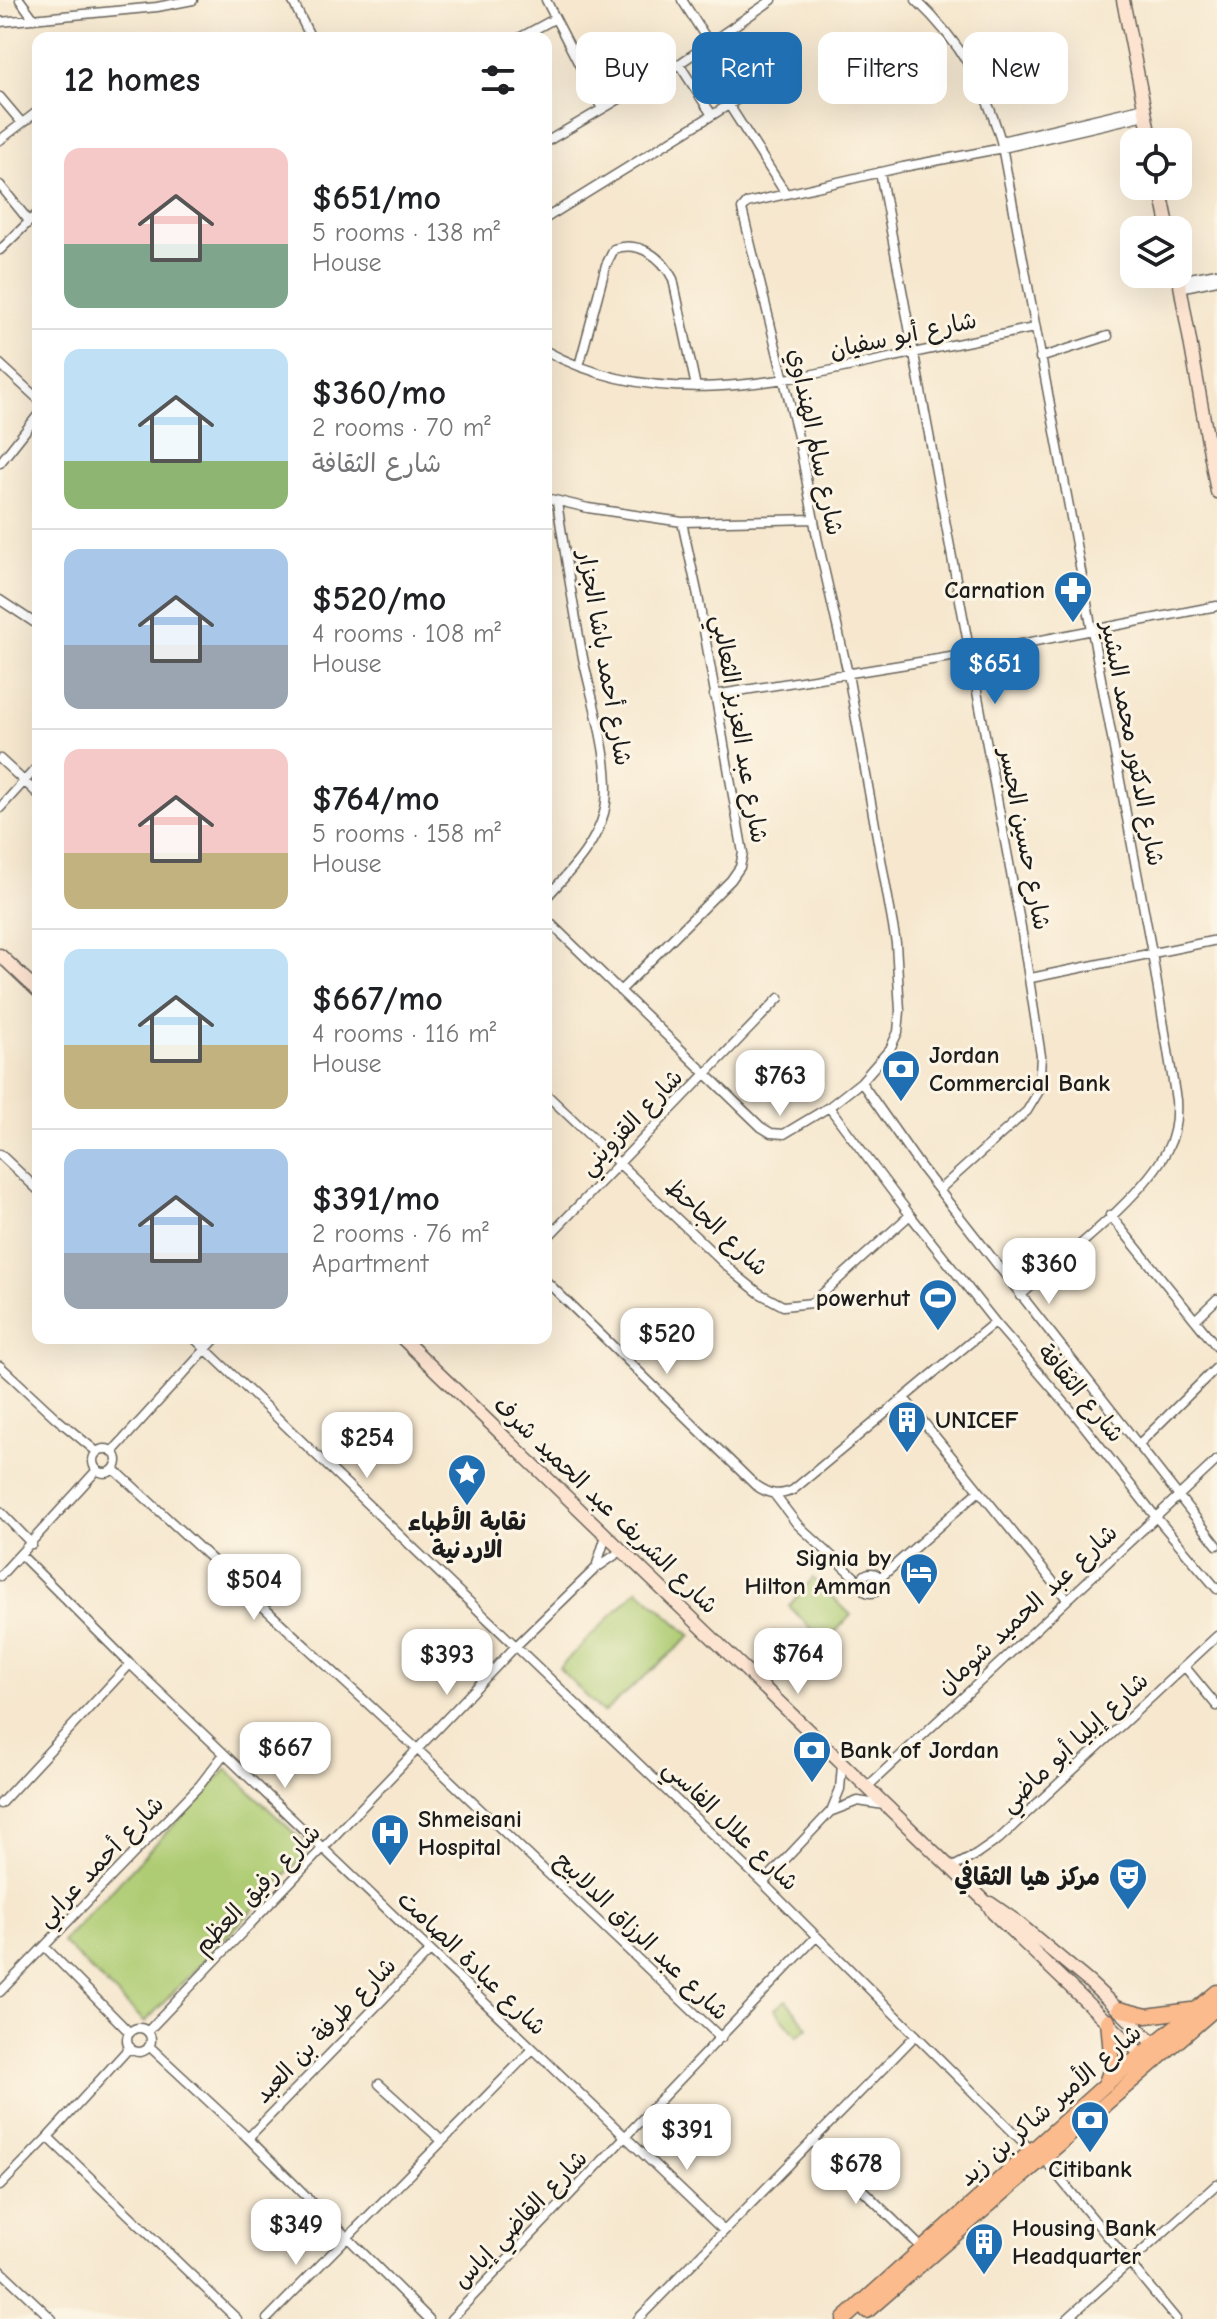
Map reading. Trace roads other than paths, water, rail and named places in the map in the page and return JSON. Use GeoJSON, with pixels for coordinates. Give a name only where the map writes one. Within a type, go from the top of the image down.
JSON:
{"type":"FeatureCollection","features":[{"type":"Feature","properties":{"kind":"main road","name":"شارع الأمير شاكر بن زيد"},"geometry":{"type":"LineString","coordinates":[[844,2319],[926,2252],[1146,2060],[1195,2009],[1217,1992]]}},
{"type":"Feature","properties":{"kind":"main road","name":"شارع الأمير شاكر بن زيد"},"geometry":{"type":"LineString","coordinates":[[1159,2048],[1217,2007]]}},
{"type":"Feature","properties":{"kind":"main road"},"geometry":{"type":"LineString","coordinates":[[1119,2009],[1147,2016],[1195,2009]]}},
{"type":"Feature","properties":{"kind":"main road"},"geometry":{"type":"LineString","coordinates":[[1106,2084],[1112,2065],[1108,2021]]}},
{"type":"Feature","properties":{"kind":"main road","name":"شارع الأمير شاكر بن زيد"},"geometry":{"type":"LineString","coordinates":[[1037,2154],[1106,2084],[1146,2060]]}},
{"type":"Feature","properties":{"kind":"main road","name":"شارع الأمير شاكر بن زيد"},"geometry":{"type":"LineString","coordinates":[[858,2319],[926,2252]]}},
{"type":"Feature","properties":{"kind":"street"},"geometry":{"type":"LineString","coordinates":[[20,0],[34,19]]}},
{"type":"Feature","properties":{"kind":"street"},"geometry":{"type":"LineString","coordinates":[[0,22],[157,7],[193,0]]}},
{"type":"Feature","properties":{"kind":"street"},"geometry":{"type":"LineString","coordinates":[[292,0],[308,32]]}},
{"type":"Feature","properties":{"kind":"street"},"geometry":{"type":"LineString","coordinates":[[546,0],[602,109]]}},
{"type":"Feature","properties":{"kind":"street"},"geometry":{"type":"LineString","coordinates":[[682,0],[702,32]]}},
{"type":"Feature","properties":{"kind":"street"},"geometry":{"type":"LineString","coordinates":[[727,32],[772,0]]}},
{"type":"Feature","properties":{"kind":"street","name":"شارع الدكتور محمد البشير"},"geometry":{"type":"LineString","coordinates":[[916,0],[969,62],[982,88],[1002,145],[1175,1089],[1175,1130],[1164,1157],[1134,1193],[1020,1296]]}},
{"type":"Feature","properties":{"kind":"street"},"geometry":{"type":"LineString","coordinates":[[1123,0],[1148,128]]}},
{"type":"Feature","properties":{"kind":"street"},"geometry":{"type":"LineString","coordinates":[[530,32],[554,19]]}},
{"type":"Feature","properties":{"kind":"street"},"geometry":{"type":"LineString","coordinates":[[552,138],[692,56]]}},
{"type":"Feature","properties":{"kind":"street"},"geometry":{"type":"LineString","coordinates":[[679,64],[712,115]]}},
{"type":"Feature","properties":{"kind":"street"},"geometry":{"type":"LineString","coordinates":[[0,97],[22,123]]}},
{"type":"Feature","properties":{"kind":"street"},"geometry":{"type":"LineString","coordinates":[[552,214],[729,105],[786,194]]}},
{"type":"Feature","properties":{"kind":"street","name":"شارع سالم الهنداوي"},"geometry":{"type":"LineString","coordinates":[[552,925],[761,1127],[771,1133],[784,1134],[829,1107],[861,1082],[890,1049],[898,1032],[900,1011],[896,943],[848,674],[799,441],[742,209],[747,203],[1145,111]]}},
{"type":"Feature","properties":{"kind":"street"},"geometry":{"type":"LineString","coordinates":[[0,140],[32,116]]}},
{"type":"Feature","properties":{"kind":"street","name":"شارع حسين الجسر"},"geometry":{"type":"LineString","coordinates":[[880,172],[1031,978],[1041,1056],[1039,1091],[1020,1119],[939,1190]]}},
{"type":"Feature","properties":{"kind":"street"},"geometry":{"type":"LineString","coordinates":[[0,185],[29,221]]}},
{"type":"Feature","properties":{"kind":"street"},"geometry":{"type":"LineString","coordinates":[[0,250],[32,218]]}},
{"type":"Feature","properties":{"kind":"street"},"geometry":{"type":"LineString","coordinates":[[579,366],[606,265],[614,249],[625,245],[637,247],[655,256],[667,267],[673,279],[696,387]]}},
{"type":"Feature","properties":{"kind":"street"},"geometry":{"type":"LineString","coordinates":[[1192,278],[1217,273]]}},
{"type":"Feature","properties":{"kind":"street"},"geometry":{"type":"LineString","coordinates":[[1192,281],[1217,280]]}},
{"type":"Feature","properties":{"kind":"street"},"geometry":{"type":"LineString","coordinates":[[1180,288],[1217,492]]}},
{"type":"Feature","properties":{"kind":"street","name":"شارع أبو سفيان"},"geometry":{"type":"LineString","coordinates":[[552,354],[579,366],[635,381],[720,388],[783,381],[1034,328]]}},
{"type":"Feature","properties":{"kind":"street"},"geometry":{"type":"LineString","coordinates":[[1040,358],[1108,336]]}},
{"type":"Feature","properties":{"kind":"street"},"geometry":{"type":"LineString","coordinates":[[0,364],[32,393]]}},
{"type":"Feature","properties":{"kind":"street"},"geometry":{"type":"LineString","coordinates":[[0,463],[32,423]]}},
{"type":"Feature","properties":{"kind":"street"},"geometry":{"type":"LineString","coordinates":[[552,500],[682,522],[814,519]]}},
{"type":"Feature","properties":{"kind":"street","name":"شارع أحمد باشا الجزار"},"geometry":{"type":"LineString","coordinates":[[552,891],[596,833],[604,813],[607,790],[606,770],[557,502]]}},
{"type":"Feature","properties":{"kind":"street","name":"شارع عبد العزيز الثعالبي"},"geometry":{"type":"LineString","coordinates":[[620,991],[731,880],[740,867],[743,853],[682,522]]}},
{"type":"Feature","properties":{"kind":"street"},"geometry":{"type":"LineString","coordinates":[[0,600],[32,621]]}},
{"type":"Feature","properties":{"kind":"street"},"geometry":{"type":"LineString","coordinates":[[714,695],[969,654],[1217,606]]}},
{"type":"Feature","properties":{"kind":"street"},"geometry":{"type":"LineString","coordinates":[[0,759],[32,788]]}},
{"type":"Feature","properties":{"kind":"street"},"geometry":{"type":"LineString","coordinates":[[0,808],[32,773]]}},
{"type":"Feature","properties":{"kind":"street"},"geometry":{"type":"LineString","coordinates":[[1031,978],[1217,940]]}},
{"type":"Feature","properties":{"kind":"street"},"geometry":{"type":"LineString","coordinates":[[0,955],[32,985]]}},
{"type":"Feature","properties":{"kind":"street","name":"شارع القزويني"},"geometry":{"type":"LineString","coordinates":[[552,1233],[779,998]]}},
{"type":"Feature","properties":{"kind":"street","name":"شارع الثقافة"},"geometry":{"type":"LineString","coordinates":[[861,1082],[1020,1296],[1217,1545]]}},
{"type":"Feature","properties":{"kind":"street","name":"شارع الجاحظ"},"geometry":{"type":"LineString","coordinates":[[552,1100],[733,1272],[768,1300],[783,1306],[812,1303],[910,1215]]}},
{"type":"Feature","properties":{"kind":"street","name":"شارع الثقافة"},"geometry":{"type":"LineString","coordinates":[[829,1107],[995,1322],[1217,1589]]}},
{"type":"Feature","properties":{"kind":"street"},"geometry":{"type":"LineString","coordinates":[[0,1154],[32,1184]]}},
{"type":"Feature","properties":{"kind":"street"},"geometry":{"type":"LineString","coordinates":[[1110,1215],[1217,1347]]}},
{"type":"Feature","properties":{"kind":"street"},"geometry":{"type":"LineString","coordinates":[[552,1287],[755,1485],[783,1495],[793,1490],[995,1322]]}},
{"type":"Feature","properties":{"kind":"street"},"geometry":{"type":"LineString","coordinates":[[1195,1320],[1217,1299]]}},
{"type":"Feature","properties":{"kind":"street","name":"شارع علال الفاسي"},"geometry":{"type":"LineString","coordinates":[[200,1344],[763,1883],[1037,2154],[1176,2319]]}},
{"type":"Feature","properties":{"kind":"street"},"geometry":{"type":"LineString","coordinates":[[113,1451],[211,1344]]}},
{"type":"Feature","properties":{"kind":"street","name":"شارع الشريف عبد الحميد شرف"},"geometry":{"type":"LineString","coordinates":[[408,1344],[1146,2060]]}},
{"type":"Feature","properties":{"kind":"street"},"geometry":{"type":"LineString","coordinates":[[0,1366],[97,1452]]}},
{"type":"Feature","properties":{"kind":"street"},"geometry":{"type":"LineString","coordinates":[[1138,1445],[1217,1367]]}},
{"type":"Feature","properties":{"kind":"street"},"geometry":{"type":"LineString","coordinates":[[904,1398],[1067,1599]]}},
{"type":"Feature","properties":{"kind":"street"},"geometry":{"type":"LineString","coordinates":[[103,1448],[113,1451],[118,1462],[114,1469],[106,1474],[97,1470],[93,1463],[97,1452],[103,1448]]}},
{"type":"Feature","properties":{"kind":"street","name":"شارع عبد الحميد شومان"},"geometry":{"type":"LineString","coordinates":[[866,1788],[1217,1460]]}},
{"type":"Feature","properties":{"kind":"street","name":"شارع عبد الرزاق الدلابيح"},"geometry":{"type":"LineString","coordinates":[[114,1469],[418,1750],[721,2038]]}},
{"type":"Feature","properties":{"kind":"street"},"geometry":{"type":"LineString","coordinates":[[1,1571],[32,1544],[97,1470]]}},
{"type":"Feature","properties":{"kind":"street"},"geometry":{"type":"LineString","coordinates":[[880,1578],[978,1492]]}},
{"type":"Feature","properties":{"kind":"street"},"geometry":{"type":"LineString","coordinates":[[774,1494],[797,1524],[861,1583],[863,1590],[873,1593],[881,1585],[880,1578]]}},
{"type":"Feature","properties":{"kind":"street"},"geometry":{"type":"LineString","coordinates":[[0,1511],[32,1544]]}},
{"type":"Feature","properties":{"kind":"street","name":"شارع رفيق العظم"},"geometry":{"type":"LineString","coordinates":[[595,1569],[606,1536]]}},
{"type":"Feature","properties":{"kind":"street","name":"شارع رفيق العظم"},"geometry":{"type":"LineString","coordinates":[[148,2031],[516,1646],[595,1569],[621,1551]]}},
{"type":"Feature","properties":{"kind":"street","name":"شارع عبادة الصامت"},"geometry":{"type":"LineString","coordinates":[[21,1555],[130,1664],[724,2231]]}},
{"type":"Feature","properties":{"kind":"street"},"geometry":{"type":"LineString","coordinates":[[861,1583],[863,1576],[870,1573],[880,1578]]}},
{"type":"Feature","properties":{"kind":"street","name":"شارع إيليا أبو ماضي"},"geometry":{"type":"LineString","coordinates":[[951,1868],[999,1839],[1217,1636]]}},
{"type":"Feature","properties":{"kind":"street"},"geometry":{"type":"LineString","coordinates":[[0,1804],[130,1664]]}},
{"type":"Feature","properties":{"kind":"street"},"geometry":{"type":"LineString","coordinates":[[1185,1667],[1217,1706]]}},
{"type":"Feature","properties":{"kind":"street","name":"شارع أحمد عرابي"},"geometry":{"type":"LineString","coordinates":[[0,1992],[200,1785],[224,1754]]}},
{"type":"Feature","properties":{"kind":"street"},"geometry":{"type":"LineString","coordinates":[[763,1883],[831,1811],[840,1789],[842,1765]]}},
{"type":"Feature","properties":{"kind":"street"},"geometry":{"type":"LineString","coordinates":[[831,1811],[858,1801],[884,1805]]}},
{"type":"Feature","properties":{"kind":"street","name":"شارع الشريف عبد الحميد شرف"},"geometry":{"type":"LineString","coordinates":[[987,1903],[998,1907],[1016,1921],[1119,2009],[1159,2048]]}},
{"type":"Feature","properties":{"kind":"street","name":"شارع القاضي إياس"},"geometry":{"type":"LineString","coordinates":[[451,2319],[816,1937]]}},
{"type":"Feature","properties":{"kind":"street"},"geometry":{"type":"LineString","coordinates":[[45,1947],[130,2033]]}},
{"type":"Feature","properties":{"kind":"street","name":"شارع طرفة بن العبد"},"geometry":{"type":"LineString","coordinates":[[248,2138],[430,1951]]}},
{"type":"Feature","properties":{"kind":"street"},"geometry":{"type":"LineString","coordinates":[[140,2028],[148,2031],[152,2040],[149,2046],[139,2052],[130,2047],[127,2040],[130,2033],[140,2028]]}},
{"type":"Feature","properties":{"kind":"street"},"geometry":{"type":"LineString","coordinates":[[638,2319],[916,2035]]}},
{"type":"Feature","properties":{"kind":"street"},"geometry":{"type":"LineString","coordinates":[[149,2046],[248,2138],[429,2319]]}},
{"type":"Feature","properties":{"kind":"street"},"geometry":{"type":"LineString","coordinates":[[0,2186],[130,2047]]}},
{"type":"Feature","properties":{"kind":"street"},"geometry":{"type":"LineString","coordinates":[[267,2319],[533,2049]]}},
{"type":"Feature","properties":{"kind":"street"},"geometry":{"type":"LineString","coordinates":[[379,2084],[442,2141]]}},
{"type":"Feature","properties":{"kind":"street"},"geometry":{"type":"LineString","coordinates":[[48,2137],[237,2319]]}},
{"type":"Feature","properties":{"kind":"street"},"geometry":{"type":"LineString","coordinates":[[812,2140],[926,2252]]}},
{"type":"Feature","properties":{"kind":"street"},"geometry":{"type":"LineString","coordinates":[[1067,2319],[1217,2184]]}},
{"type":"Feature","properties":{"kind":"street"},"geometry":{"type":"LineString","coordinates":[[0,2270],[52,2319]]}},
{"type":"Feature","properties":{"kind":"place","name":"Carnation"},"geometry":{"type":"Point","coordinates":[1073,624]}},
{"type":"Feature","properties":{"kind":"place","name":"Jordan Commercial Bank"},"geometry":{"type":"Point","coordinates":[901,1103]}},
{"type":"Feature","properties":{"kind":"place","name":"powerhut"},"geometry":{"type":"Point","coordinates":[938,1332]}},
{"type":"Feature","properties":{"kind":"place","name":"UNICEF"},"geometry":{"type":"Point","coordinates":[907,1454]}},
{"type":"Feature","properties":{"kind":"place","name":"نقابة الأطباء الاردنية"},"geometry":{"type":"Point","coordinates":[467,1507]}},
{"type":"Feature","properties":{"kind":"place","name":"Signia by Hilton Amman"},"geometry":{"type":"Point","coordinates":[919,1606]}},
{"type":"Feature","properties":{"kind":"place","name":"Bank of Jordan"},"geometry":{"type":"Point","coordinates":[812,1784]}},
{"type":"Feature","properties":{"kind":"place","name":"Shmeisani Hospital"},"geometry":{"type":"Point","coordinates":[390,1867]}},
{"type":"Feature","properties":{"kind":"place","name":"مركز هيا الثقافي"},"geometry":{"type":"Point","coordinates":[1128,1911]}},
{"type":"Feature","properties":{"kind":"place","name":"Citibank"},"geometry":{"type":"Point","coordinates":[1090,2154]}},
{"type":"Feature","properties":{"kind":"place","name":"Housing Bank Headquarter"},"geometry":{"type":"Point","coordinates":[984,2276]}}]}
